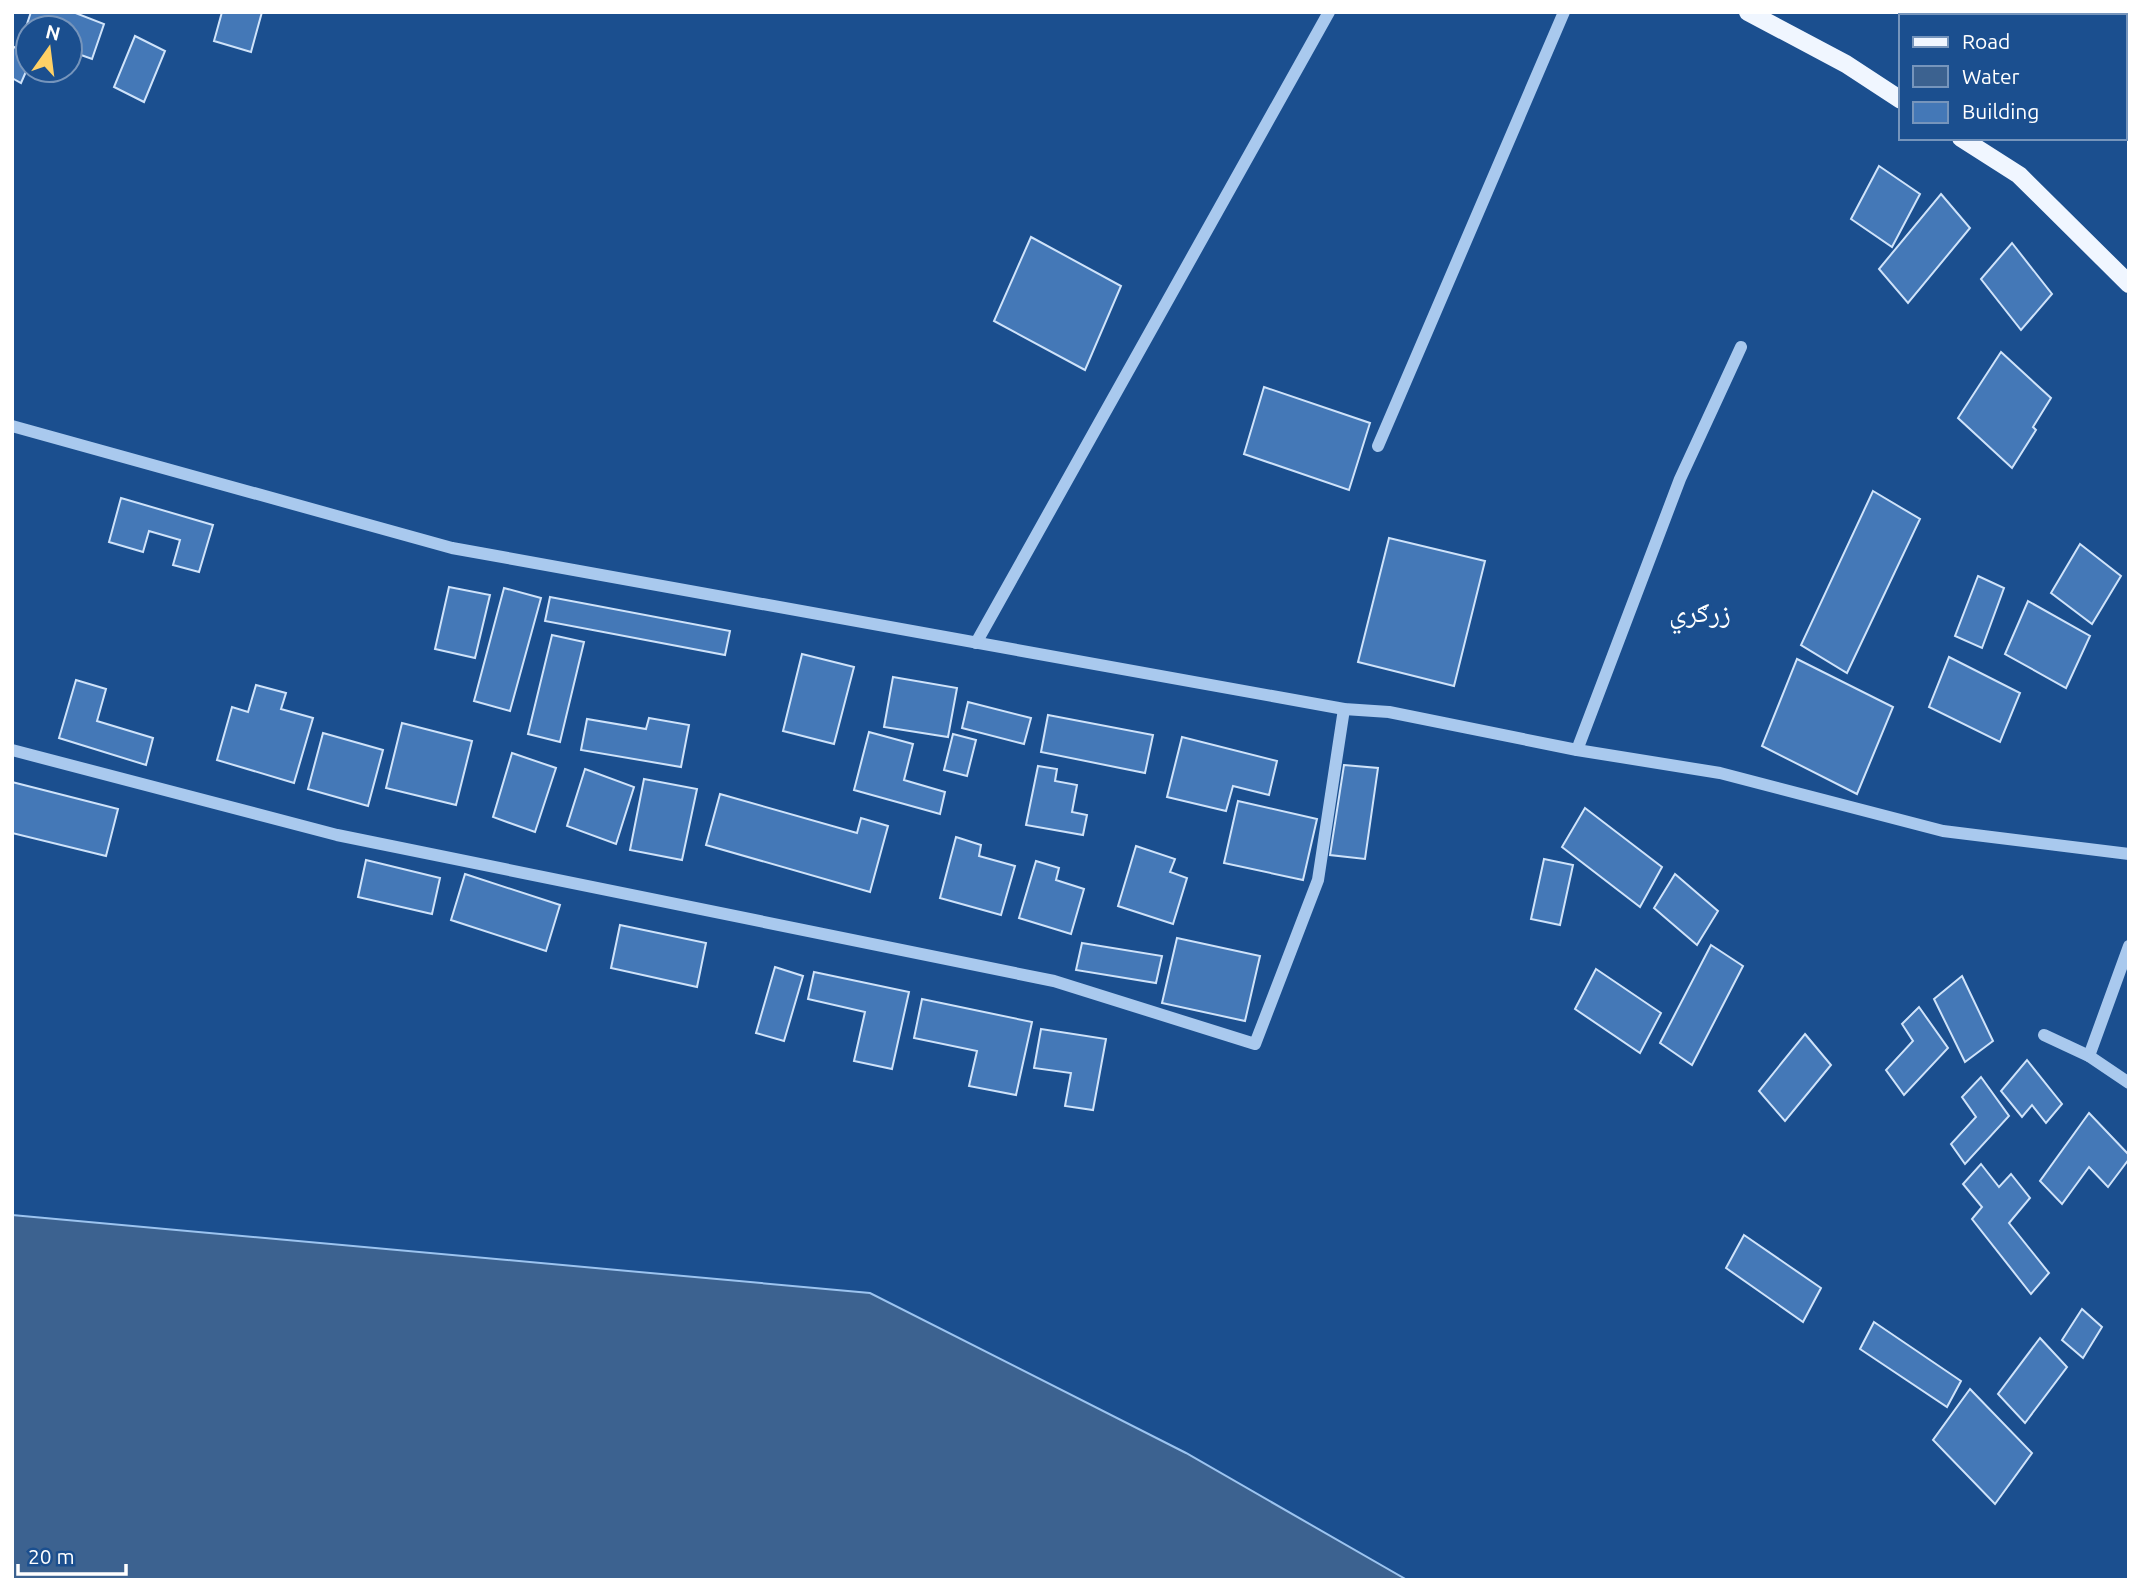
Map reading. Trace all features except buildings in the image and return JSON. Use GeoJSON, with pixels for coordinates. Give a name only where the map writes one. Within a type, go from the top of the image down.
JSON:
{"type":"FeatureCollection","features":[{"type":"Feature","properties":{"kind":"main road"},"geometry":{"type":"LineString","coordinates":[[1748,12],[1846,64],[1899,99]]}},
{"type":"Feature","properties":{"kind":"main road"},"geometry":{"type":"LineString","coordinates":[[1964,140],[2018,175],[2129,284]]}},
{"type":"Feature","properties":{"kind":"street"},"geometry":{"type":"LineString","coordinates":[[976,643],[1329,12]]}},
{"type":"Feature","properties":{"kind":"street"},"geometry":{"type":"LineString","coordinates":[[1378,446],[1564,12]]}},
{"type":"Feature","properties":{"kind":"street"},"geometry":{"type":"LineString","coordinates":[[1577,750],[1679,479],[1741,347]]}},
{"type":"Feature","properties":{"kind":"street"},"geometry":{"type":"LineString","coordinates":[[12,426],[452,548],[1344,709],[1389,712],[1577,750],[1720,773],[1943,831],[2129,854]]}},
{"type":"Feature","properties":{"kind":"street"},"geometry":{"type":"LineString","coordinates":[[12,750],[337,835],[1054,981],[1255,1044],[1318,880],[1344,709]]}},
{"type":"Feature","properties":{"kind":"street"},"geometry":{"type":"LineString","coordinates":[[2089,1056],[2129,946]]}},
{"type":"Feature","properties":{"kind":"street"},"geometry":{"type":"LineString","coordinates":[[2044,1035],[2089,1056],[2129,1083]]}},
{"type":"Feature","properties":{"kind":"water"},"geometry":{"type":"Polygon","coordinates":[[[12,1215],[870,1293],[1186,1453],[1407,1580],[12,1580],[12,1215]]]}},
{"type":"Feature","properties":{"kind":"district","name":"زرګري"},"geometry":{"type":"Point","coordinates":[1700,612]}}]}
